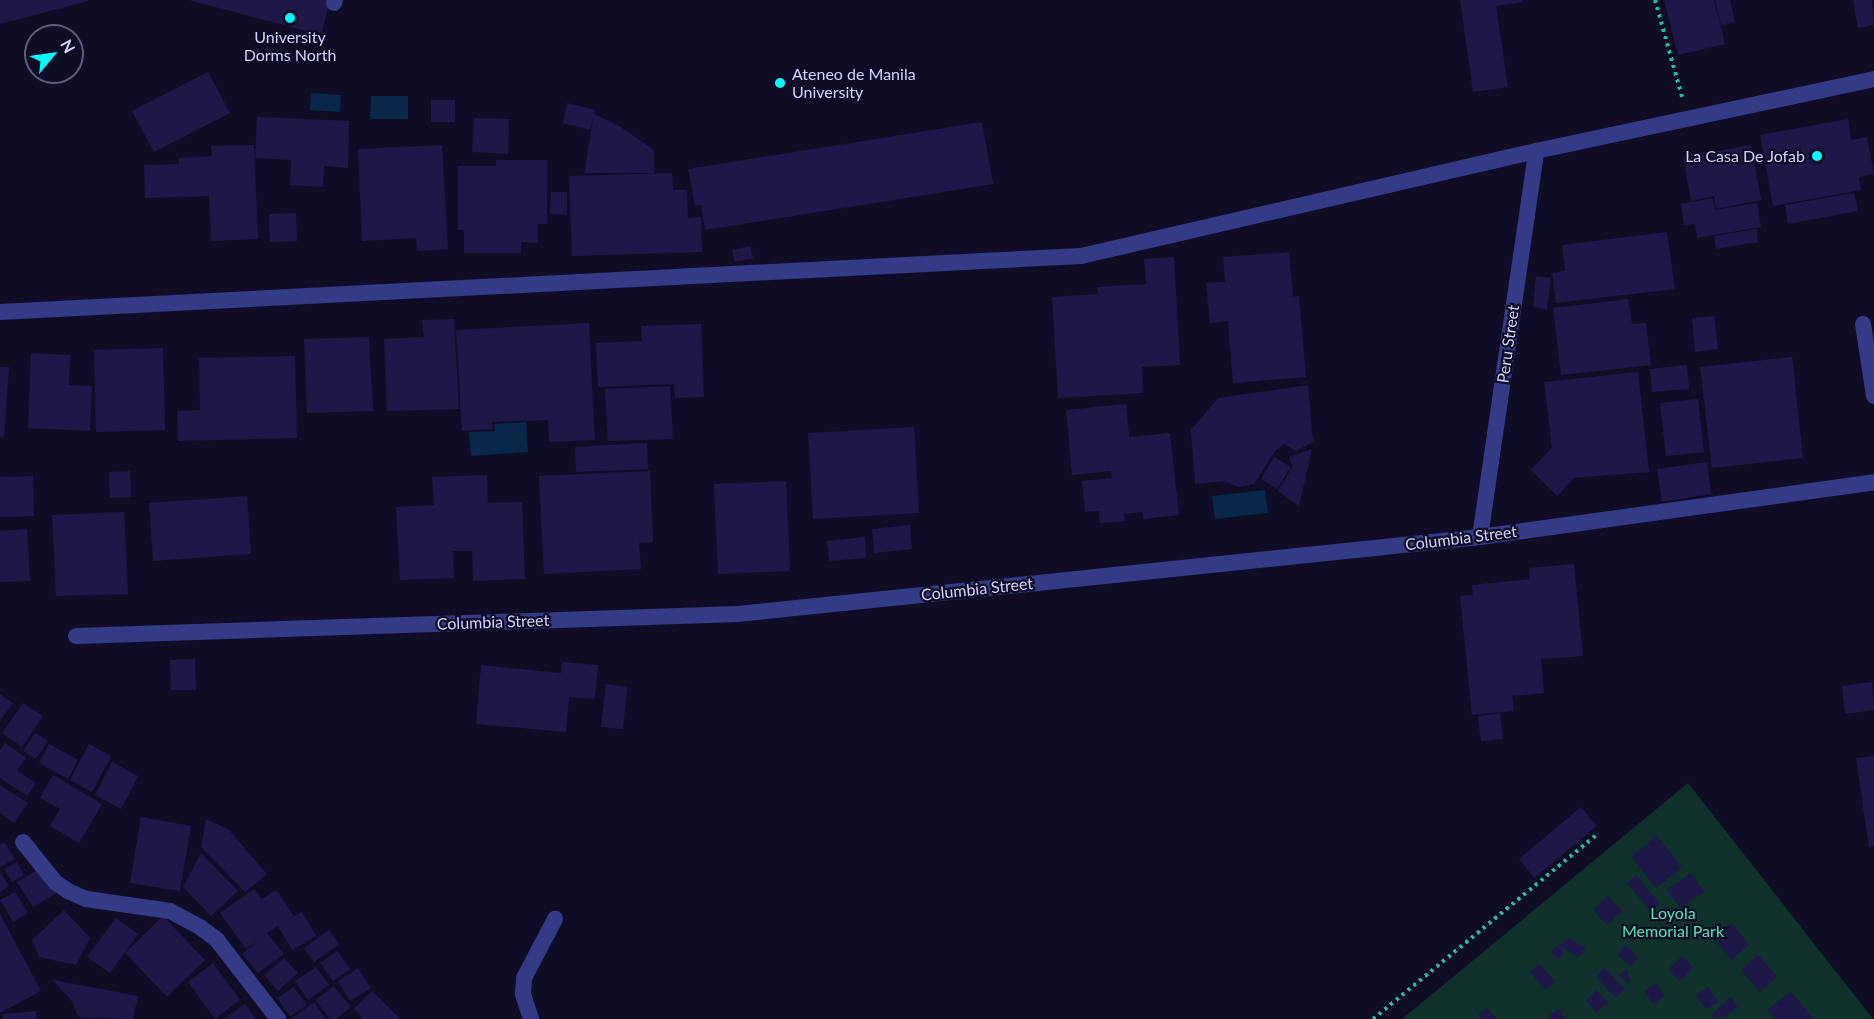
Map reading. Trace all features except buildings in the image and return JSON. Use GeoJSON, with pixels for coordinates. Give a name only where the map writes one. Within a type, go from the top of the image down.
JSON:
{"type":"FeatureCollection","features":[{"type":"Feature","properties":{"kind":"street"},"geometry":{"type":"LineString","coordinates":[[0,312],[1081,256],[1536,151],[1874,79]]}},
{"type":"Feature","properties":{"kind":"street","name":"Peru Street"},"geometry":{"type":"LineString","coordinates":[[1480,537],[1536,151]]}},
{"type":"Feature","properties":{"kind":"street"},"geometry":{"type":"LineString","coordinates":[[1863,324],[1874,396]]}},
{"type":"Feature","properties":{"kind":"street","name":"Columbia Street"},"geometry":{"type":"LineString","coordinates":[[76,636],[738,614],[1480,537],[1874,482]]}},
{"type":"Feature","properties":{"kind":"street"},"geometry":{"type":"LineString","coordinates":[[23,842],[55,882],[68,891],[86,899],[170,910],[200,927],[217,940],[278,1019]]}},
{"type":"Feature","properties":{"kind":"street"},"geometry":{"type":"LineString","coordinates":[[531,1019],[523,994],[524,978],[555,919]]}},
{"type":"Feature","properties":{"kind":"path"},"geometry":{"type":"LineString","coordinates":[[1655,0],[1688,118]]}},
{"type":"Feature","properties":{"kind":"path"},"geometry":{"type":"LineString","coordinates":[[1373,1019],[1596,835]]}},
{"type":"Feature","properties":{"kind":"green space","name":"Loyola Memorial Park"},"geometry":{"type":"Polygon","coordinates":[[[1688,783],[1873,1019],[1402,1019],[1688,783]]]}},
{"type":"Feature","properties":{"kind":"water"},"geometry":{"type":"Polygon","coordinates":[[[311,93],[341,95],[340,112],[310,110],[311,93]]]}},
{"type":"Feature","properties":{"kind":"water"},"geometry":{"type":"Polygon","coordinates":[[[371,96],[408,96],[408,119],[370,119],[371,96]]]}},
{"type":"Feature","properties":{"kind":"water"},"geometry":{"type":"Polygon","coordinates":[[[526,422],[528,452],[471,456],[469,432],[495,431],[494,424],[526,422]]]}},
{"type":"Feature","properties":{"kind":"water"},"geometry":{"type":"Polygon","coordinates":[[[1265,490],[1268,513],[1215,519],[1212,496],[1265,490]]]}},
{"type":"Feature","properties":{"kind":"place","name":"University Dorms North"},"geometry":{"type":"Point","coordinates":[290,18]}},
{"type":"Feature","properties":{"kind":"place","name":"Ateneo de Manila University"},"geometry":{"type":"Point","coordinates":[780,83]}},
{"type":"Feature","properties":{"kind":"place","name":"La Casa De Jofab"},"geometry":{"type":"Point","coordinates":[1817,156]}}]}
